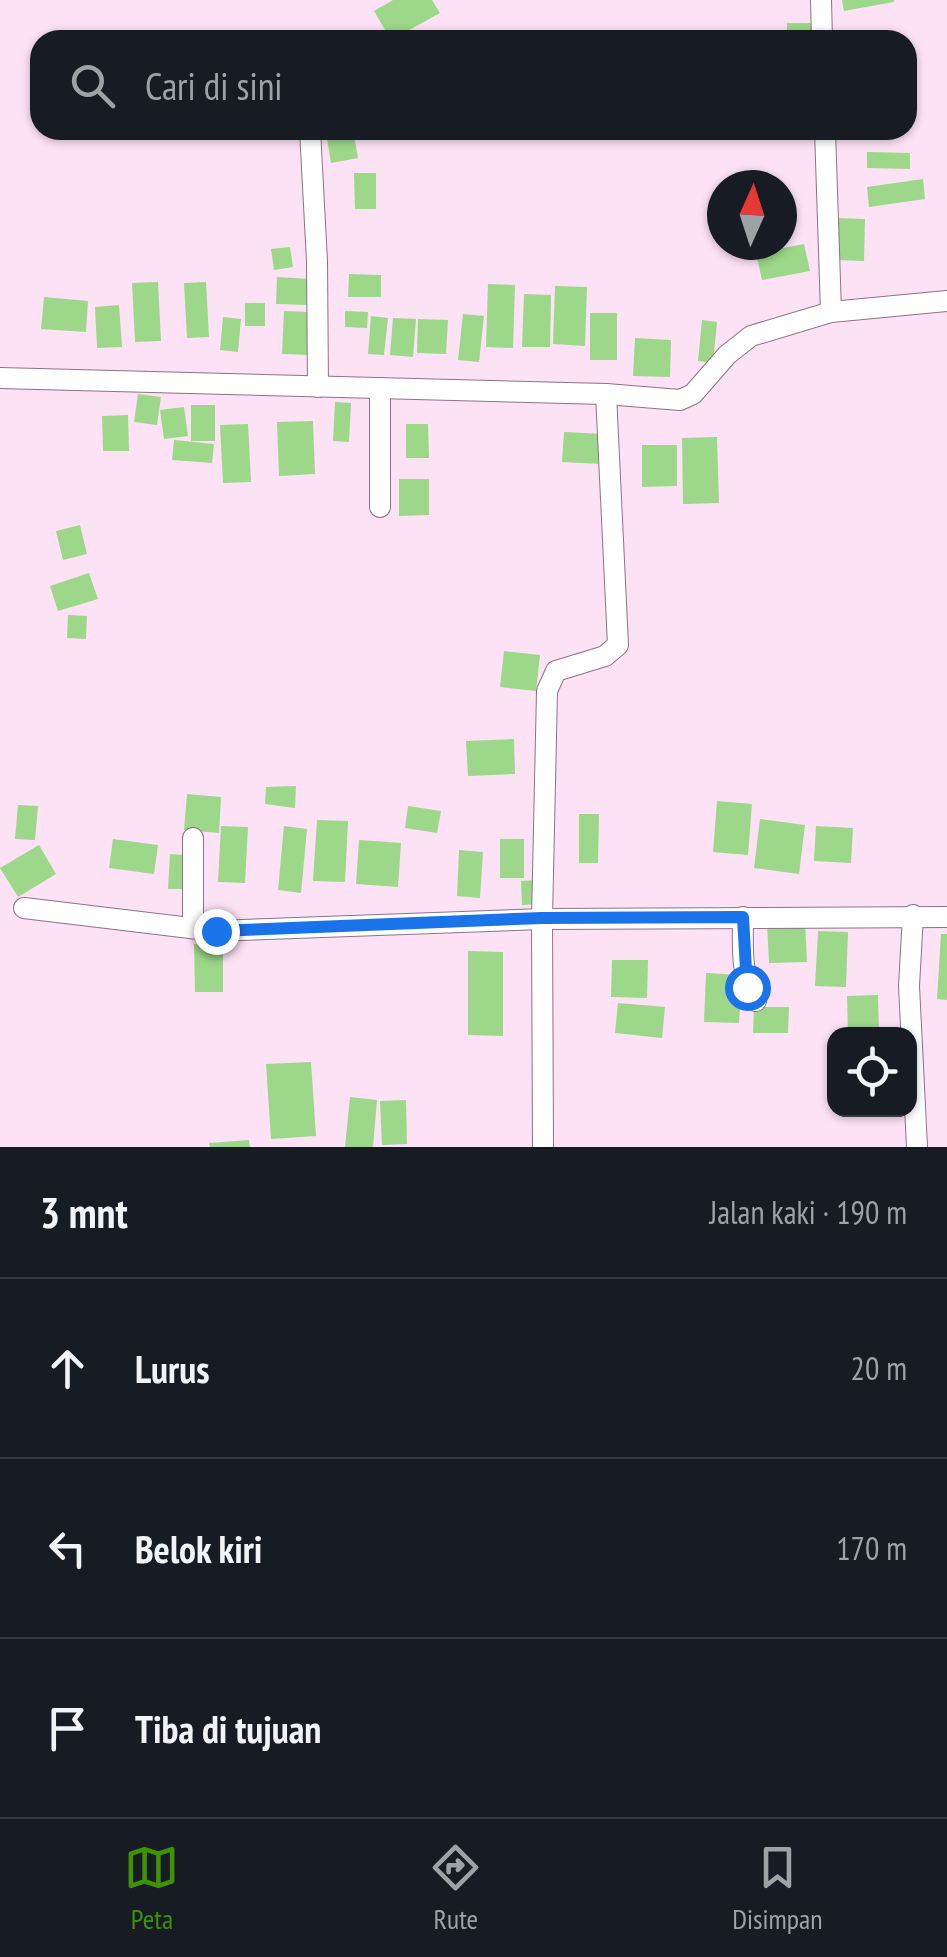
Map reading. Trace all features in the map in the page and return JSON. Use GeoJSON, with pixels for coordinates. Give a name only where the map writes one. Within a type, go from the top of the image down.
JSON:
{"type":"FeatureCollection","features":[{"type":"Feature","properties":{"kind":"street"},"geometry":{"type":"LineString","coordinates":[[821,0],[822,30]]}},
{"type":"Feature","properties":{"kind":"street"},"geometry":{"type":"LineString","coordinates":[[311,140],[318,386]]}},
{"type":"Feature","properties":{"kind":"street"},"geometry":{"type":"LineString","coordinates":[[825,140],[831,312]]}},
{"type":"Feature","properties":{"kind":"street"},"geometry":{"type":"LineString","coordinates":[[0,378],[606,394],[680,400],[693,394],[727,355],[751,336],[831,312],[947,302]]}},
{"type":"Feature","properties":{"kind":"street"},"geometry":{"type":"LineString","coordinates":[[380,388],[380,508]]}},
{"type":"Feature","properties":{"kind":"street"},"geometry":{"type":"LineString","coordinates":[[543,1147],[542,918],[550,680],[556,671],[606,656],[618,645],[606,394]]}},
{"type":"Feature","properties":{"kind":"street"},"geometry":{"type":"LineString","coordinates":[[192,838],[192,928]]}},
{"type":"Feature","properties":{"kind":"street"},"geometry":{"type":"LineString","coordinates":[[24,908],[216,931],[542,918],[947,917]]}},
{"type":"Feature","properties":{"kind":"street"},"geometry":{"type":"LineString","coordinates":[[913,915],[908,986],[917,1147]]}},
{"type":"Feature","properties":{"kind":"street"},"geometry":{"type":"LineString","coordinates":[[743,917],[743,964],[747,987],[756,1002]]}},
{"type":"Feature","properties":{"kind":"building"},"geometry":{"type":"Polygon","coordinates":[[[393,0],[432,0],[440,13],[409,30],[385,30],[374,11],[393,0]]]}},
{"type":"Feature","properties":{"kind":"building"},"geometry":{"type":"Polygon","coordinates":[[[842,0],[894,0],[894,2],[844,11],[842,0]]]}},
{"type":"Feature","properties":{"kind":"building"},"geometry":{"type":"Polygon","coordinates":[[[787,23],[814,23],[814,30],[787,30],[787,23]]]}},
{"type":"Feature","properties":{"kind":"building"},"geometry":{"type":"Polygon","coordinates":[[[327,140],[355,140],[358,158],[331,163],[327,140]]]}},
{"type":"Feature","properties":{"kind":"building"},"geometry":{"type":"Polygon","coordinates":[[[867,152],[910,153],[910,169],[867,168],[867,152]]]}},
{"type":"Feature","properties":{"kind":"building"},"geometry":{"type":"Polygon","coordinates":[[[354,173],[376,173],[376,209],[355,209],[354,173]]]}},
{"type":"Feature","properties":{"kind":"building"},"geometry":{"type":"Polygon","coordinates":[[[923,179],[925,199],[869,207],[867,187],[923,179]]]}},
{"type":"Feature","properties":{"kind":"building"},"geometry":{"type":"Polygon","coordinates":[[[838,218],[865,219],[864,261],[837,260],[838,218]]]}},
{"type":"Feature","properties":{"kind":"building"},"geometry":{"type":"Polygon","coordinates":[[[804,244],[810,271],[762,280],[758,260],[797,260],[797,245],[804,244]]]}},
{"type":"Feature","properties":{"kind":"building"},"geometry":{"type":"Polygon","coordinates":[[[290,247],[293,267],[274,270],[271,249],[290,247]]]}},
{"type":"Feature","properties":{"kind":"building"},"geometry":{"type":"Polygon","coordinates":[[[349,274],[381,275],[381,297],[348,297],[349,274]]]}},
{"type":"Feature","properties":{"kind":"building"},"geometry":{"type":"Polygon","coordinates":[[[277,277],[310,279],[309,305],[276,304],[277,277]]]}},
{"type":"Feature","properties":{"kind":"building"},"geometry":{"type":"Polygon","coordinates":[[[158,282],[161,341],[135,342],[132,283],[158,282]]]}},
{"type":"Feature","properties":{"kind":"building"},"geometry":{"type":"Polygon","coordinates":[[[206,282],[209,337],[187,338],[184,283],[206,282]]]}},
{"type":"Feature","properties":{"kind":"building"},"geometry":{"type":"Polygon","coordinates":[[[488,284],[515,285],[513,348],[486,347],[488,284]]]}},
{"type":"Feature","properties":{"kind":"building"},"geometry":{"type":"Polygon","coordinates":[[[555,286],[587,287],[585,346],[553,344],[555,286]]]}},
{"type":"Feature","properties":{"kind":"building"},"geometry":{"type":"Polygon","coordinates":[[[524,294],[551,295],[550,347],[522,347],[524,294]]]}},
{"type":"Feature","properties":{"kind":"building"},"geometry":{"type":"Polygon","coordinates":[[[44,297],[88,301],[86,332],[41,329],[44,297]]]}},
{"type":"Feature","properties":{"kind":"building"},"geometry":{"type":"Polygon","coordinates":[[[245,303],[265,303],[265,326],[245,326],[245,303]]]}},
{"type":"Feature","properties":{"kind":"building"},"geometry":{"type":"Polygon","coordinates":[[[119,305],[122,347],[97,348],[95,307],[119,305]]]}},
{"type":"Feature","properties":{"kind":"building"},"geometry":{"type":"Polygon","coordinates":[[[284,311],[310,312],[309,355],[282,354],[284,311]]]}},
{"type":"Feature","properties":{"kind":"building"},"geometry":{"type":"Polygon","coordinates":[[[345,311],[368,312],[367,328],[345,327],[345,311]]]}},
{"type":"Feature","properties":{"kind":"building"},"geometry":{"type":"Polygon","coordinates":[[[590,313],[617,313],[617,360],[590,360],[590,313]]]}},
{"type":"Feature","properties":{"kind":"building"},"geometry":{"type":"Polygon","coordinates":[[[463,314],[484,316],[479,362],[458,360],[463,314]]]}},
{"type":"Feature","properties":{"kind":"building"},"geometry":{"type":"Polygon","coordinates":[[[371,316],[388,318],[384,355],[368,354],[371,316]]]}},
{"type":"Feature","properties":{"kind":"building"},"geometry":{"type":"Polygon","coordinates":[[[223,317],[241,319],[238,352],[220,350],[223,317]]]}},
{"type":"Feature","properties":{"kind":"building"},"geometry":{"type":"Polygon","coordinates":[[[393,318],[416,319],[413,357],[390,355],[393,318]]]}},
{"type":"Feature","properties":{"kind":"building"},"geometry":{"type":"Polygon","coordinates":[[[418,319],[448,320],[446,354],[417,353],[418,319]]]}},
{"type":"Feature","properties":{"kind":"building"},"geometry":{"type":"Polygon","coordinates":[[[702,320],[717,322],[713,363],[698,361],[702,320]]]}},
{"type":"Feature","properties":{"kind":"building"},"geometry":{"type":"Polygon","coordinates":[[[635,338],[671,340],[670,377],[633,376],[635,338]]]}},
{"type":"Feature","properties":{"kind":"building"},"geometry":{"type":"Polygon","coordinates":[[[138,394],[161,397],[157,425],[134,422],[138,394]]]}},
{"type":"Feature","properties":{"kind":"building"},"geometry":{"type":"Polygon","coordinates":[[[335,402],[351,403],[349,442],[333,441],[335,402]]]}},
{"type":"Feature","properties":{"kind":"building"},"geometry":{"type":"Polygon","coordinates":[[[191,405],[215,405],[215,441],[191,441],[191,405]]]}},
{"type":"Feature","properties":{"kind":"building"},"geometry":{"type":"Polygon","coordinates":[[[184,407],[188,436],[164,439],[160,410],[184,407]]]}},
{"type":"Feature","properties":{"kind":"building"},"geometry":{"type":"Polygon","coordinates":[[[128,415],[129,451],[103,451],[102,416],[128,415]]]}},
{"type":"Feature","properties":{"kind":"building"},"geometry":{"type":"Polygon","coordinates":[[[313,421],[315,474],[279,476],[277,422],[313,421]]]}},
{"type":"Feature","properties":{"kind":"building"},"geometry":{"type":"Polygon","coordinates":[[[248,424],[251,482],[223,483],[220,425],[248,424]]]}},
{"type":"Feature","properties":{"kind":"building"},"geometry":{"type":"Polygon","coordinates":[[[406,424],[428,424],[429,458],[406,458],[406,424]]]}},
{"type":"Feature","properties":{"kind":"building"},"geometry":{"type":"Polygon","coordinates":[[[564,432],[604,434],[602,464],[562,462],[564,432]]]}},
{"type":"Feature","properties":{"kind":"building"},"geometry":{"type":"Polygon","coordinates":[[[717,437],[719,503],[683,504],[682,438],[717,437]]]}},
{"type":"Feature","properties":{"kind":"building"},"geometry":{"type":"Polygon","coordinates":[[[174,440],[214,444],[212,463],[172,460],[174,440]]]}},
{"type":"Feature","properties":{"kind":"building"},"geometry":{"type":"Polygon","coordinates":[[[642,445],[677,445],[677,486],[642,487],[642,445]]]}},
{"type":"Feature","properties":{"kind":"building"},"geometry":{"type":"Polygon","coordinates":[[[399,479],[429,479],[429,515],[399,516],[399,479]]]}},
{"type":"Feature","properties":{"kind":"building"},"geometry":{"type":"Polygon","coordinates":[[[80,525],[87,554],[63,560],[56,531],[80,525]]]}},
{"type":"Feature","properties":{"kind":"building"},"geometry":{"type":"Polygon","coordinates":[[[89,573],[98,599],[58,611],[50,586],[89,573]]]}},
{"type":"Feature","properties":{"kind":"building"},"geometry":{"type":"Polygon","coordinates":[[[68,615],[87,616],[86,639],[67,638],[68,615]]]}},
{"type":"Feature","properties":{"kind":"building"},"geometry":{"type":"Polygon","coordinates":[[[504,651],[540,655],[536,691],[500,687],[504,651]]]}},
{"type":"Feature","properties":{"kind":"building"},"geometry":{"type":"Polygon","coordinates":[[[514,739],[515,774],[468,776],[466,741],[514,739]]]}},
{"type":"Feature","properties":{"kind":"building"},"geometry":{"type":"Polygon","coordinates":[[[296,786],[295,808],[265,804],[266,787],[296,786]]]}},
{"type":"Feature","properties":{"kind":"building"},"geometry":{"type":"Polygon","coordinates":[[[187,794],[221,797],[219,833],[184,830],[187,794]]]}},
{"type":"Feature","properties":{"kind":"building"},"geometry":{"type":"Polygon","coordinates":[[[717,801],[752,804],[748,855],[713,852],[717,801]]]}},
{"type":"Feature","properties":{"kind":"building"},"geometry":{"type":"Polygon","coordinates":[[[18,805],[38,806],[35,840],[15,839],[18,805]]]}},
{"type":"Feature","properties":{"kind":"building"},"geometry":{"type":"Polygon","coordinates":[[[408,806],[441,811],[437,833],[405,828],[408,806]]]}},
{"type":"Feature","properties":{"kind":"building"},"geometry":{"type":"Polygon","coordinates":[[[579,814],[599,814],[598,863],[579,863],[579,814]]]}},
{"type":"Feature","properties":{"kind":"building"},"geometry":{"type":"Polygon","coordinates":[[[760,819],[805,825],[799,874],[754,868],[760,819]]]}},
{"type":"Feature","properties":{"kind":"building"},"geometry":{"type":"Polygon","coordinates":[[[317,820],[348,821],[345,882],[313,881],[317,820]]]}},
{"type":"Feature","properties":{"kind":"building"},"geometry":{"type":"Polygon","coordinates":[[[221,826],[248,827],[245,883],[218,882],[221,826]]]}},
{"type":"Feature","properties":{"kind":"building"},"geometry":{"type":"Polygon","coordinates":[[[284,826],[307,829],[301,893],[278,890],[284,826]]]}},
{"type":"Feature","properties":{"kind":"building"},"geometry":{"type":"Polygon","coordinates":[[[816,826],[853,828],[851,863],[814,861],[816,826]]]}},
{"type":"Feature","properties":{"kind":"building"},"geometry":{"type":"Polygon","coordinates":[[[113,839],[158,845],[154,874],[109,868],[113,839]]]}},
{"type":"Feature","properties":{"kind":"building"},"geometry":{"type":"Polygon","coordinates":[[[500,839],[524,839],[524,878],[500,878],[500,839]]]}},
{"type":"Feature","properties":{"kind":"building"},"geometry":{"type":"Polygon","coordinates":[[[359,840],[401,843],[398,887],[356,884],[359,840]]]}},
{"type":"Feature","properties":{"kind":"building"},"geometry":{"type":"Polygon","coordinates":[[[39,845],[56,874],[18,897],[0,868],[39,845]]]}},
{"type":"Feature","properties":{"kind":"building"},"geometry":{"type":"Polygon","coordinates":[[[459,850],[483,852],[480,898],[457,896],[459,850]]]}},
{"type":"Feature","properties":{"kind":"building"},"geometry":{"type":"Polygon","coordinates":[[[170,854],[186,855],[184,889],[168,889],[170,854]]]}},
{"type":"Feature","properties":{"kind":"building"},"geometry":{"type":"Polygon","coordinates":[[[539,880],[540,904],[522,905],[521,881],[539,880]]]}},
{"type":"Feature","properties":{"kind":"building"},"geometry":{"type":"Polygon","coordinates":[[[805,921],[807,962],[769,963],[767,923],[805,921]]]}},
{"type":"Feature","properties":{"kind":"building"},"geometry":{"type":"Polygon","coordinates":[[[818,931],[848,932],[846,987],[815,986],[818,931]]]}},
{"type":"Feature","properties":{"kind":"building"},"geometry":{"type":"Polygon","coordinates":[[[941,934],[947,934],[947,1000],[937,999],[941,934]]]}},
{"type":"Feature","properties":{"kind":"building"},"geometry":{"type":"Polygon","coordinates":[[[194,944],[223,944],[223,992],[195,992],[194,944]]]}},
{"type":"Feature","properties":{"kind":"building"},"geometry":{"type":"Polygon","coordinates":[[[468,951],[503,952],[503,1036],[468,1035],[468,951]]]}},
{"type":"Feature","properties":{"kind":"building"},"geometry":{"type":"Polygon","coordinates":[[[612,960],[648,960],[647,998],[611,997],[612,960]]]}},
{"type":"Feature","properties":{"kind":"building"},"geometry":{"type":"Polygon","coordinates":[[[706,973],[742,975],[739,1023],[704,1022],[706,973]]]}},
{"type":"Feature","properties":{"kind":"building"},"geometry":{"type":"Polygon","coordinates":[[[878,995],[879,1027],[848,1027],[847,996],[878,995]]]}},
{"type":"Feature","properties":{"kind":"building"},"geometry":{"type":"Polygon","coordinates":[[[618,1003],[665,1007],[662,1038],[615,1033],[618,1003]]]}},
{"type":"Feature","properties":{"kind":"building"},"geometry":{"type":"Polygon","coordinates":[[[754,1007],[789,1007],[788,1033],[753,1033],[754,1007]]]}},
{"type":"Feature","properties":{"kind":"building"},"geometry":{"type":"Polygon","coordinates":[[[311,1062],[316,1136],[271,1139],[266,1064],[311,1062]]]}},
{"type":"Feature","properties":{"kind":"building"},"geometry":{"type":"Polygon","coordinates":[[[350,1097],[377,1100],[373,1147],[345,1147],[350,1097]]]}},
{"type":"Feature","properties":{"kind":"building"},"geometry":{"type":"Polygon","coordinates":[[[406,1100],[407,1144],[382,1145],[380,1101],[406,1100]]]}},
{"type":"Feature","properties":{"kind":"building"},"geometry":{"type":"Polygon","coordinates":[[[249,1140],[250,1147],[210,1147],[209,1143],[249,1140]]]}},
{"type":"Feature","properties":{"kind":"route"},"geometry":{"type":"LineString","coordinates":[[216,931],[542,918],[743,917],[747,987]]}}]}
